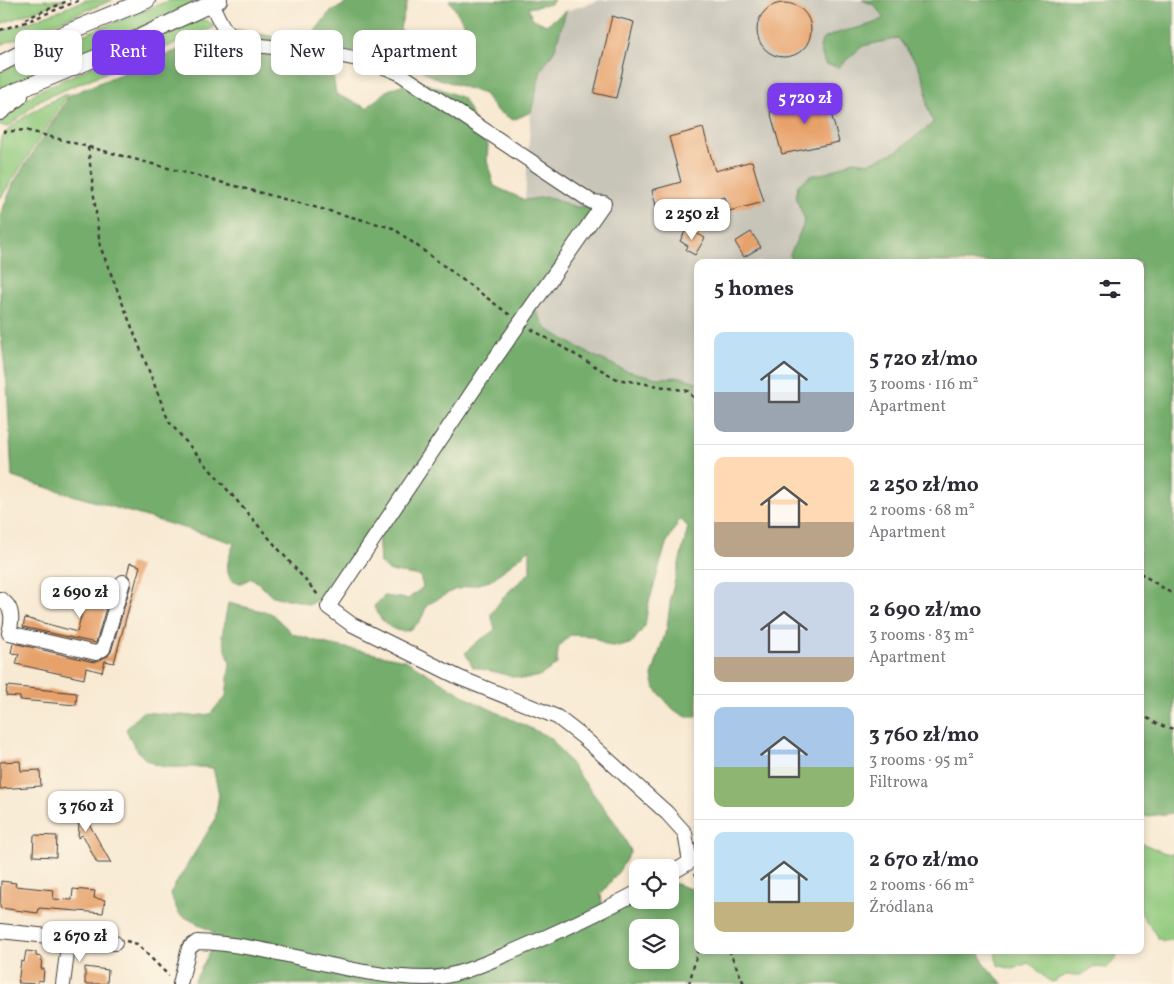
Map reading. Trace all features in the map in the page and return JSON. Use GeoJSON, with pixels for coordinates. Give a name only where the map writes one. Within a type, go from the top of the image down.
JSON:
{"type":"FeatureCollection","features":[{"type":"Feature","properties":{"kind":"main road"},"geometry":{"type":"LineString","coordinates":[[73,30],[147,0]]}},
{"type":"Feature","properties":{"kind":"main road"},"geometry":{"type":"LineString","coordinates":[[0,98],[45,80],[214,1]]}},
{"type":"Feature","properties":{"kind":"main road"},"geometry":{"type":"LineString","coordinates":[[0,51],[15,48]]}},
{"type":"Feature","properties":{"kind":"main road"},"geometry":{"type":"LineString","coordinates":[[0,64],[15,56]]}},
{"type":"Feature","properties":{"kind":"main road"},"geometry":{"type":"LineString","coordinates":[[0,112],[14,100],[45,80]]}},
{"type":"Feature","properties":{"kind":"street"},"geometry":{"type":"LineString","coordinates":[[214,1],[225,32],[243,44],[361,59],[382,65],[399,73],[592,202],[604,203],[520,322],[328,607],[351,624],[460,678],[557,717],[584,738],[667,813],[686,833],[690,862],[679,869]]}},
{"type":"Feature","properties":{"kind":"street"},"geometry":{"type":"LineString","coordinates":[[0,598],[6,602],[10,609],[13,621],[9,633],[100,652],[104,650],[123,582]]}},
{"type":"Feature","properties":{"kind":"street"},"geometry":{"type":"LineString","coordinates":[[175,981],[189,948],[198,942],[384,974],[428,978],[474,968],[585,920],[629,897]]}},
{"type":"Feature","properties":{"kind":"street"},"geometry":{"type":"LineString","coordinates":[[0,931],[115,943]]}},
{"type":"Feature","properties":{"kind":"street"},"geometry":{"type":"LineString","coordinates":[[63,984],[69,938]]}},
{"type":"Feature","properties":{"kind":"path"},"geometry":{"type":"LineString","coordinates":[[25,19],[70,0]]}},
{"type":"Feature","properties":{"kind":"path"},"geometry":{"type":"LineString","coordinates":[[0,30],[26,22],[80,0]]}},
{"type":"Feature","properties":{"kind":"path"},"geometry":{"type":"LineString","coordinates":[[3,132],[26,130],[393,228],[520,322],[617,379],[688,391],[694,398]]}},
{"type":"Feature","properties":{"kind":"path"},"geometry":{"type":"LineString","coordinates":[[88,148],[100,246],[169,422],[328,607]]}},
{"type":"Feature","properties":{"kind":"path"},"geometry":{"type":"LineString","coordinates":[[1144,576],[1174,595]]}},
{"type":"Feature","properties":{"kind":"path"},"geometry":{"type":"LineString","coordinates":[[1144,716],[1159,725],[1174,729]]}},
{"type":"Feature","properties":{"kind":"path"},"geometry":{"type":"LineString","coordinates":[[115,943],[134,942],[175,981]]}},
{"type":"Feature","properties":{"kind":"path"},"geometry":{"type":"LineString","coordinates":[[689,984],[697,954]]}},
{"type":"Feature","properties":{"kind":"path"},"geometry":{"type":"LineString","coordinates":[[731,954],[744,984]]}},
{"type":"Feature","properties":{"kind":"shaded area"},"geometry":{"type":"Polygon","coordinates":[[[601,0],[862,0],[874,5],[884,18],[877,23],[858,28],[838,67],[863,46],[898,38],[918,65],[926,86],[927,106],[933,123],[918,136],[898,151],[870,163],[853,161],[830,172],[810,176],[796,198],[804,219],[803,226],[790,254],[791,259],[694,259],[694,381],[681,377],[657,378],[624,370],[584,351],[545,328],[534,307],[589,207],[577,207],[546,197],[525,200],[531,112],[541,70],[555,49],[566,11],[601,0]]]}},
{"type":"Feature","properties":{"kind":"green space"},"geometry":{"type":"Polygon","coordinates":[[[65,0],[0,24],[0,1],[65,0]]]}},
{"type":"Feature","properties":{"kind":"green space"},"geometry":{"type":"Polygon","coordinates":[[[86,0],[113,0],[38,30],[15,30],[15,39],[0,45],[0,31],[27,23],[86,0]]]}},
{"type":"Feature","properties":{"kind":"green space"},"geometry":{"type":"Polygon","coordinates":[[[170,0],[200,0],[135,30],[95,30],[170,0]]]}},
{"type":"Feature","properties":{"kind":"green space"},"geometry":{"type":"Polygon","coordinates":[[[352,0],[408,0],[400,28],[402,30],[353,30],[353,53],[343,64],[343,30],[316,30],[329,13],[352,0]]]}},
{"type":"Feature","properties":{"kind":"green space"},"geometry":{"type":"Polygon","coordinates":[[[449,0],[554,0],[551,4],[528,8],[532,18],[546,25],[566,11],[555,49],[541,70],[531,112],[513,120],[496,110],[484,94],[429,75],[476,75],[476,30],[465,30],[467,28],[449,0]]]}},
{"type":"Feature","properties":{"kind":"green space"},"geometry":{"type":"Polygon","coordinates":[[[862,0],[1174,0],[1174,813],[1144,817],[1144,259],[791,259],[790,254],[803,226],[804,218],[796,198],[798,185],[810,176],[830,172],[853,161],[870,163],[897,151],[933,123],[927,106],[926,86],[918,65],[898,38],[863,46],[838,67],[825,64],[820,48],[822,40],[837,33],[869,25],[884,18],[874,5],[862,0]]]}},
{"type":"Feature","properties":{"kind":"green space"},"geometry":{"type":"Polygon","coordinates":[[[198,19],[208,21],[215,27],[208,30],[175,30],[175,44],[165,48],[165,34],[198,19]]]}},
{"type":"Feature","properties":{"kind":"green space"},"geometry":{"type":"Polygon","coordinates":[[[92,31],[92,50],[82,55],[82,35],[92,31]]]}},
{"type":"Feature","properties":{"kind":"green space"},"geometry":{"type":"Polygon","coordinates":[[[261,34],[271,36],[271,75],[334,75],[336,94],[367,108],[386,91],[416,79],[463,98],[488,145],[487,161],[494,186],[525,200],[546,197],[577,207],[589,206],[594,215],[593,232],[556,276],[534,307],[545,328],[584,351],[624,370],[657,378],[681,377],[694,381],[694,717],[687,717],[674,710],[655,689],[652,676],[667,627],[671,596],[688,527],[680,519],[666,544],[648,606],[645,626],[632,643],[619,647],[606,645],[592,636],[570,635],[558,648],[557,664],[540,676],[524,679],[473,667],[465,653],[495,630],[491,614],[504,596],[530,572],[530,549],[490,581],[454,590],[427,605],[420,621],[410,629],[403,631],[391,628],[385,623],[374,606],[384,596],[408,599],[423,587],[420,576],[389,571],[380,563],[378,532],[333,589],[309,605],[273,596],[251,578],[242,583],[233,582],[227,568],[234,543],[12,477],[7,384],[0,329],[0,216],[14,182],[70,95],[118,75],[165,75],[165,55],[175,51],[175,75],[261,75],[261,34]]]}},
{"type":"Feature","properties":{"kind":"green space"},"geometry":{"type":"Polygon","coordinates":[[[15,66],[15,75],[39,75],[0,93],[0,73],[15,66]]]}},
{"type":"Feature","properties":{"kind":"green space"},"geometry":{"type":"Polygon","coordinates":[[[92,67],[92,75],[100,75],[40,100],[8,127],[0,125],[0,120],[36,92],[74,75],[82,75],[82,71],[92,67]]]}},
{"type":"Feature","properties":{"kind":"green space"},"geometry":{"type":"Polygon","coordinates":[[[69,93],[0,199],[0,141],[4,134],[31,113],[69,93]]]}},
{"type":"Feature","properties":{"kind":"green space"},"geometry":{"type":"Polygon","coordinates":[[[228,603],[271,613],[293,634],[327,644],[405,660],[473,701],[551,738],[617,825],[631,851],[619,871],[601,894],[603,911],[629,903],[629,909],[679,909],[679,885],[694,890],[694,954],[981,954],[985,965],[1003,984],[193,984],[216,940],[213,932],[179,914],[170,893],[215,820],[219,794],[213,768],[171,767],[151,763],[142,756],[126,729],[142,712],[193,716],[210,714],[226,696],[230,663],[222,636],[228,603]]]}},
{"type":"Feature","properties":{"kind":"green space"},"geometry":{"type":"Polygon","coordinates":[[[1144,845],[1165,853],[1174,854],[1174,940],[1163,941],[1158,938],[1144,918],[1144,845]]]}},
{"type":"Feature","properties":{"kind":"green space"},"geometry":{"type":"Polygon","coordinates":[[[996,954],[1117,954],[1116,959],[1107,968],[1094,967],[1081,975],[1066,975],[1053,982],[1028,963],[1013,969],[998,965],[996,954]]]}},
{"type":"Feature","properties":{"kind":"building"},"geometry":{"type":"Polygon","coordinates":[[[784,3],[794,5],[803,11],[809,20],[811,30],[809,40],[803,49],[794,55],[784,57],[774,55],[765,49],[759,40],[757,30],[759,20],[765,11],[774,5],[784,3]]]}},
{"type":"Feature","properties":{"kind":"building"},"geometry":{"type":"Polygon","coordinates":[[[612,16],[634,22],[616,98],[594,93],[612,16]]]}},
{"type":"Feature","properties":{"kind":"building"},"geometry":{"type":"Polygon","coordinates":[[[826,95],[839,142],[782,154],[770,111],[826,95]]]}},
{"type":"Feature","properties":{"kind":"building"},"geometry":{"type":"Polygon","coordinates":[[[703,128],[715,171],[752,161],[764,202],[729,211],[725,197],[685,208],[683,215],[676,209],[671,210],[669,203],[656,206],[652,190],[681,182],[669,137],[703,128]]]}},
{"type":"Feature","properties":{"kind":"building"},"geometry":{"type":"Polygon","coordinates":[[[687,228],[705,238],[695,255],[686,250],[688,246],[680,241],[687,228]]]}},
{"type":"Feature","properties":{"kind":"building"},"geometry":{"type":"Polygon","coordinates":[[[751,232],[761,247],[744,257],[735,242],[751,232]]]}},
{"type":"Feature","properties":{"kind":"building"},"geometry":{"type":"Polygon","coordinates":[[[130,563],[140,566],[114,663],[105,661],[102,672],[86,668],[84,679],[16,664],[19,654],[11,653],[13,643],[94,662],[108,656],[111,652],[131,584],[127,574],[130,563]]]}},
{"type":"Feature","properties":{"kind":"building"},"geometry":{"type":"Polygon","coordinates":[[[46,580],[64,584],[60,602],[42,598],[46,580]]]}},
{"type":"Feature","properties":{"kind":"building"},"geometry":{"type":"Polygon","coordinates":[[[88,589],[110,594],[96,643],[23,627],[25,618],[77,632],[88,589]]]}},
{"type":"Feature","properties":{"kind":"building"},"geometry":{"type":"Polygon","coordinates":[[[7,686],[77,693],[76,705],[20,700],[20,697],[6,696],[7,686]]]}},
{"type":"Feature","properties":{"kind":"building"},"geometry":{"type":"Polygon","coordinates":[[[20,761],[21,771],[40,770],[41,786],[0,789],[0,762],[20,761]]]}},
{"type":"Feature","properties":{"kind":"building"},"geometry":{"type":"Polygon","coordinates":[[[70,803],[80,813],[80,808],[111,863],[97,863],[84,837],[82,835],[78,838],[79,823],[71,822],[61,811],[70,803]]]}},
{"type":"Feature","properties":{"kind":"building"},"geometry":{"type":"Polygon","coordinates":[[[34,835],[57,836],[56,857],[33,856],[34,835]]]}},
{"type":"Feature","properties":{"kind":"building"},"geometry":{"type":"Polygon","coordinates":[[[1,881],[16,883],[15,886],[54,890],[53,899],[72,900],[73,889],[95,891],[94,898],[105,900],[103,913],[39,908],[38,913],[0,908],[1,881]]]}},
{"type":"Feature","properties":{"kind":"building"},"geometry":{"type":"Polygon","coordinates":[[[26,951],[36,952],[36,956],[42,957],[43,981],[38,980],[38,984],[18,983],[21,961],[24,962],[26,951]]]}},
{"type":"Feature","properties":{"kind":"building"},"geometry":{"type":"Polygon","coordinates":[[[85,967],[108,970],[107,984],[85,984],[85,967]]]}}]}
